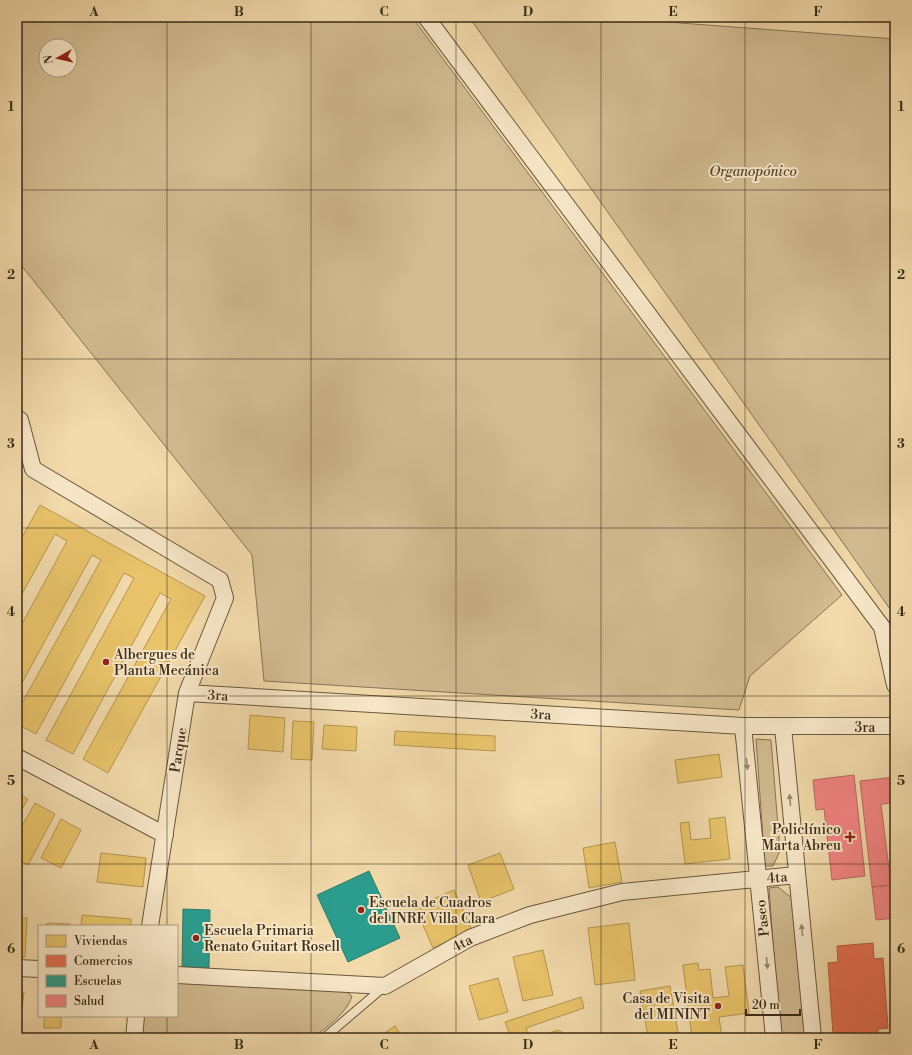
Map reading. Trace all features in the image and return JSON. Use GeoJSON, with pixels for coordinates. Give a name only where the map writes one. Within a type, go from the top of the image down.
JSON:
{"type":"FeatureCollection","features":[{"type":"Feature","properties":{"kind":"street"},"geometry":{"type":"LineString","coordinates":[[426,17],[882,627],[895,685]]}},
{"type":"Feature","properties":{"kind":"street","name":"Parque"},"geometry":{"type":"LineString","coordinates":[[17,418],[20,420],[33,469],[220,580],[225,598],[187,693],[150,925]]}},
{"type":"Feature","properties":{"kind":"street","name":"3ra"},"geometry":{"type":"LineString","coordinates":[[187,693],[743,726],[895,726]]}},
{"type":"Feature","properties":{"kind":"street","name":"Paseo"},"geometry":{"type":"LineString","coordinates":[[743,726],[774,1038]]}},
{"type":"Feature","properties":{"kind":"street"},"geometry":{"type":"LineString","coordinates":[[783,727],[813,1038]]}},
{"type":"Feature","properties":{"kind":"street"},"geometry":{"type":"LineString","coordinates":[[17,757],[165,835]]}},
{"type":"Feature","properties":{"kind":"street","name":"4ta"},"geometry":{"type":"LineString","coordinates":[[385,986],[470,938],[530,915],[622,892],[797,875]]}},
{"type":"Feature","properties":{"kind":"street"},"geometry":{"type":"LineString","coordinates":[[17,968],[38,969]]}},
{"type":"Feature","properties":{"kind":"street"},"geometry":{"type":"LineString","coordinates":[[178,976],[385,986]]}},
{"type":"Feature","properties":{"kind":"street"},"geometry":{"type":"LineString","coordinates":[[134,1038],[136,1017]]}},
{"type":"Feature","properties":{"kind":"lane"},"geometry":{"type":"LineString","coordinates":[[324,1038],[385,986]]}},
{"type":"Feature","properties":{"kind":"green space"},"geometry":{"type":"Polygon","coordinates":[[[17,17],[412,17],[842,595],[750,676],[739,710],[264,681],[252,555],[17,260],[17,17]]]}},
{"type":"Feature","properties":{"kind":"green space","name":"Organopónico"},"geometry":{"type":"Polygon","coordinates":[[[469,17],[635,17],[680,23],[895,39],[895,609],[890,609],[469,17]]]}},
{"type":"Feature","properties":{"kind":"green space"},"geometry":{"type":"Polygon","coordinates":[[[756,739],[771,740],[780,851],[773,866],[765,866],[756,739]]]}},
{"type":"Feature","properties":{"kind":"green space"},"geometry":{"type":"Polygon","coordinates":[[[778,887],[793,899],[806,1038],[780,1038],[769,888],[778,887]]]}},
{"type":"Feature","properties":{"kind":"green space"},"geometry":{"type":"Polygon","coordinates":[[[178,979],[345,991],[352,996],[350,1002],[341,1014],[312,1038],[140,1038],[143,1017],[178,1017],[178,979]]]}},
{"type":"Feature","properties":{"kind":"building: Viviendas","name":"Albergues de Planta Mecánica"},"geometry":{"type":"Polygon","coordinates":[[[40,505],[205,596],[108,773],[83,759],[171,599],[160,593],[73,754],[46,740],[134,578],[124,573],[36,734],[17,724],[17,712],[101,560],[92,555],[17,692],[17,633],[67,541],[55,534],[17,603],[17,546],[40,505]]]}},
{"type":"Feature","properties":{"kind":"building: Viviendas"},"geometry":{"type":"Polygon","coordinates":[[[250,715],[285,718],[283,752],[248,749],[250,715]]]}},
{"type":"Feature","properties":{"kind":"building: Viviendas"},"geometry":{"type":"Polygon","coordinates":[[[293,721],[314,722],[312,760],[291,759],[293,721]]]}},
{"type":"Feature","properties":{"kind":"building: Viviendas"},"geometry":{"type":"Polygon","coordinates":[[[324,725],[357,727],[356,751],[322,749],[324,725]]]}},
{"type":"Feature","properties":{"kind":"building: Viviendas"},"geometry":{"type":"Polygon","coordinates":[[[395,731],[495,736],[495,751],[394,745],[395,731]]]}},
{"type":"Feature","properties":{"kind":"building: Viviendas"},"geometry":{"type":"Polygon","coordinates":[[[719,754],[722,777],[678,783],[675,760],[719,754]]]}},
{"type":"Feature","properties":{"kind":"building: Viviendas"},"geometry":{"type":"Polygon","coordinates":[[[17,793],[28,799],[17,818],[17,793]]]}},
{"type":"Feature","properties":{"kind":"building: Viviendas"},"geometry":{"type":"Polygon","coordinates":[[[35,803],[55,814],[28,865],[17,859],[17,835],[35,803]]]}},
{"type":"Feature","properties":{"kind":"building: Viviendas"},"geometry":{"type":"Polygon","coordinates":[[[725,817],[730,859],[685,864],[680,823],[689,822],[691,840],[711,838],[709,819],[725,817]]]}},
{"type":"Feature","properties":{"kind":"building: Viviendas"},"geometry":{"type":"Polygon","coordinates":[[[61,819],[81,830],[61,868],[41,858],[61,819]]]}},
{"type":"Feature","properties":{"kind":"building: Viviendas"},"geometry":{"type":"Polygon","coordinates":[[[615,842],[622,882],[589,888],[583,848],[615,842]]]}},
{"type":"Feature","properties":{"kind":"building: Viviendas"},"geometry":{"type":"Polygon","coordinates":[[[101,853],[146,858],[143,887],[97,882],[101,853]]]}},
{"type":"Feature","properties":{"kind":"building: Viviendas"},"geometry":{"type":"Polygon","coordinates":[[[500,853],[514,889],[481,902],[468,865],[500,853]]]}},
{"type":"Feature","properties":{"kind":"building: Viviendas"},"geometry":{"type":"Polygon","coordinates":[[[454,890],[472,930],[433,948],[415,907],[454,890]]]}},
{"type":"Feature","properties":{"kind":"building: Viviendas"},"geometry":{"type":"Polygon","coordinates":[[[82,915],[131,919],[131,925],[81,925],[82,915]]]}},
{"type":"Feature","properties":{"kind":"building: Viviendas"},"geometry":{"type":"Polygon","coordinates":[[[17,918],[27,918],[25,957],[17,957],[17,918]]]}},
{"type":"Feature","properties":{"kind":"building: Viviendas"},"geometry":{"type":"Polygon","coordinates":[[[47,923],[70,924],[70,925],[47,925],[47,923]]]}},
{"type":"Feature","properties":{"kind":"building: Viviendas"},"geometry":{"type":"Polygon","coordinates":[[[629,923],[635,980],[595,985],[588,928],[629,923]]]}},
{"type":"Feature","properties":{"kind":"building: Viviendas"},"geometry":{"type":"Polygon","coordinates":[[[543,950],[553,995],[523,1001],[513,957],[543,950]]]}},
{"type":"Feature","properties":{"kind":"building: Viviendas","name":"Casa de Visita del MININT"},"geometry":{"type":"Polygon","coordinates":[[[698,963],[699,970],[710,969],[713,998],[729,996],[725,967],[743,965],[749,1013],[719,1017],[722,1038],[692,1038],[683,965],[698,963]]]}},
{"type":"Feature","properties":{"kind":"building: Viviendas"},"geometry":{"type":"Polygon","coordinates":[[[498,978],[508,1012],[479,1020],[469,986],[498,978]]]}},
{"type":"Feature","properties":{"kind":"building: Viviendas"},"geometry":{"type":"Polygon","coordinates":[[[670,986],[679,1038],[648,1038],[640,991],[670,986]]]}},
{"type":"Feature","properties":{"kind":"building: Viviendas"},"geometry":{"type":"Polygon","coordinates":[[[17,992],[24,992],[20,1027],[17,1027],[17,992]]]}},
{"type":"Feature","properties":{"kind":"building: Viviendas"},"geometry":{"type":"Polygon","coordinates":[[[581,997],[584,1008],[526,1028],[529,1038],[511,1038],[505,1022],[581,997]]]}},
{"type":"Feature","properties":{"kind":"building: Viviendas"},"geometry":{"type":"Polygon","coordinates":[[[44,1017],[61,1017],[61,1028],[44,1028],[44,1017]]]}},
{"type":"Feature","properties":{"kind":"building: Viviendas"},"geometry":{"type":"Polygon","coordinates":[[[395,1026],[403,1038],[377,1038],[395,1026]]]}},
{"type":"Feature","properties":{"kind":"building: Viviendas"},"geometry":{"type":"Polygon","coordinates":[[[558,1030],[569,1038],[545,1038],[547,1034],[558,1030]]]}},
{"type":"Feature","properties":{"kind":"building: Comercios"},"geometry":{"type":"Polygon","coordinates":[[[873,943],[874,959],[883,958],[888,1028],[878,1029],[878,1038],[845,1038],[844,1033],[833,1034],[828,963],[838,962],[837,946],[873,943]]]}},
{"type":"Feature","properties":{"kind":"building: Escuelas"},"geometry":{"type":"Polygon","coordinates":[[[369,871],[400,938],[348,962],[317,895],[369,871]]]}},
{"type":"Feature","properties":{"kind":"building: Escuelas","name":"Escuela Primaria Renato Guitart Rosell"},"geometry":{"type":"Polygon","coordinates":[[[183,909],[210,910],[209,968],[182,967],[183,909]]]}},
{"type":"Feature","properties":{"kind":"building: Salud"},"geometry":{"type":"Polygon","coordinates":[[[854,775],[865,876],[832,880],[824,809],[816,810],[813,780],[854,775]]]}},
{"type":"Feature","properties":{"kind":"building: Salud"},"geometry":{"type":"Polygon","coordinates":[[[895,777],[895,803],[881,804],[891,885],[872,887],[860,781],[895,777]]]}},
{"type":"Feature","properties":{"kind":"building: Salud"},"geometry":{"type":"Polygon","coordinates":[[[895,885],[895,918],[876,920],[872,887],[895,885]]]}},
{"type":"Feature","properties":{"kind":"place","name":"Albergues de Planta Mecánica"},"geometry":{"type":"Point","coordinates":[106,662]}},
{"type":"Feature","properties":{"kind":"place","name":"Policlínico Marta Abreu"},"geometry":{"type":"Point","coordinates":[850,837]}},
{"type":"Feature","properties":{"kind":"place","name":"Escuela de Cuadros del INRE Villa Clara"},"geometry":{"type":"Point","coordinates":[361,910]}},
{"type":"Feature","properties":{"kind":"place","name":"Escuela Primaria Renato Guitart Rosell"},"geometry":{"type":"Point","coordinates":[196,938]}},
{"type":"Feature","properties":{"kind":"place","name":"Casa de Visita del MININT"},"geometry":{"type":"Point","coordinates":[718,1006]}}]}
